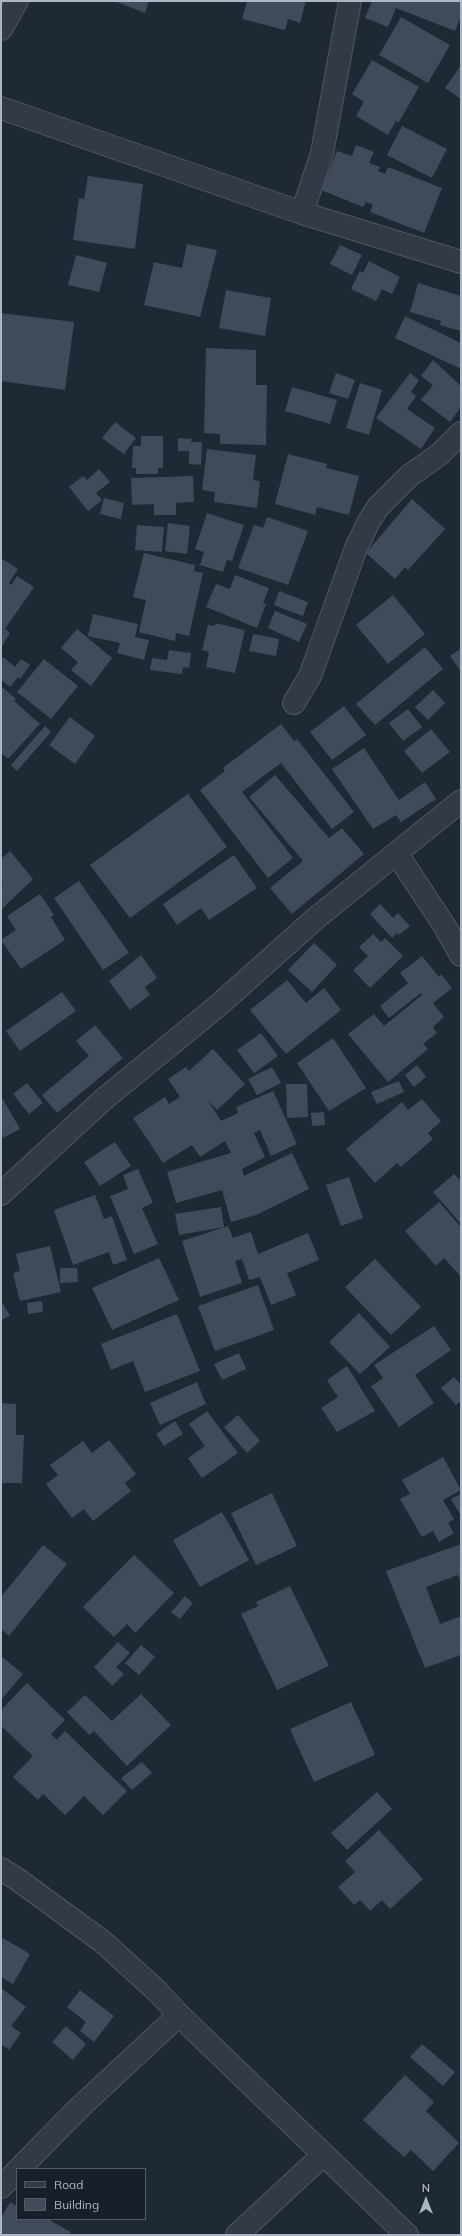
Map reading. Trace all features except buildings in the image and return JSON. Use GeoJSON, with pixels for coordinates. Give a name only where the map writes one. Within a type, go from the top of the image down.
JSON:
{"type":"FeatureCollection","features":[{"type":"Feature","properties":{"kind":"street"},"geometry":{"type":"LineString","coordinates":[[1,29],[17,1]]}},
{"type":"Feature","properties":{"kind":"street"},"geometry":{"type":"LineString","coordinates":[[302,213],[322,153],[350,1]]}},
{"type":"Feature","properties":{"kind":"street"},"geometry":{"type":"LineString","coordinates":[[1,108],[302,213],[461,262]]}},
{"type":"Feature","properties":{"kind":"street"},"geometry":{"type":"LineString","coordinates":[[294,704],[310,676],[356,548],[368,521],[378,507],[409,476],[440,454],[461,433]]}},
{"type":"Feature","properties":{"kind":"street"},"geometry":{"type":"LineString","coordinates":[[1,1194],[104,1099],[220,1004],[315,919],[461,801]]}},
{"type":"Feature","properties":{"kind":"street"},"geometry":{"type":"LineString","coordinates":[[397,854],[444,925],[461,955]]}},
{"type":"Feature","properties":{"kind":"street"},"geometry":{"type":"LineString","coordinates":[[1,1870],[17,1879],[104,1942],[158,1992],[179,2015],[407,2235]]}},
{"type":"Feature","properties":{"kind":"street"},"geometry":{"type":"LineString","coordinates":[[20,2168],[78,2109],[179,2015]]}},
{"type":"Feature","properties":{"kind":"street"},"geometry":{"type":"LineString","coordinates":[[237,2235],[323,2155]]}},
{"type":"Feature","properties":{"kind":"street"},"geometry":{"type":"LineString","coordinates":[[1,2187],[16,2172]]}}]}
